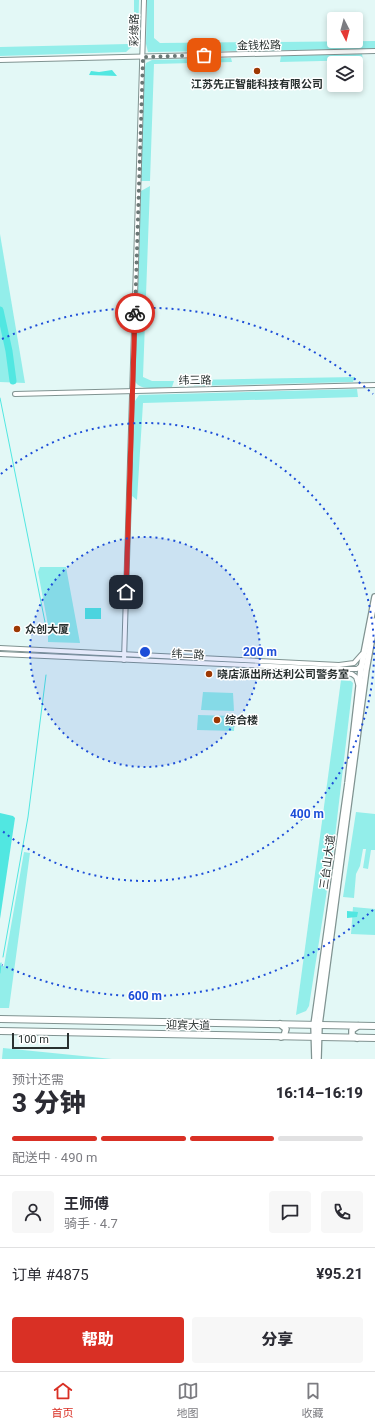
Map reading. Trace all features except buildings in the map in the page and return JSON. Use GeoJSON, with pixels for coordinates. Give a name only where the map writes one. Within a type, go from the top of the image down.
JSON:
{"type":"FeatureCollection","features":[{"type":"Feature","properties":{"kind":"highway","name":"迎宾大道"},"geometry":{"type":"LineString","coordinates":[[0,1019],[375,1026]]}},
{"type":"Feature","properties":{"kind":"highway","name":"迎宾大道"},"geometry":{"type":"LineString","coordinates":[[0,1031],[375,1038]]}},
{"type":"Feature","properties":{"kind":"main road","name":"三台山大道"},"geometry":{"type":"LineString","coordinates":[[316,1025],[366,652],[375,597]]}},
{"type":"Feature","properties":{"kind":"main road","name":"三台山大道"},"geometry":{"type":"LineString","coordinates":[[315,1059],[316,1025],[347,791],[358,688],[362,665],[375,621]]}},
{"type":"Feature","properties":{"kind":"main road"},"geometry":{"type":"LineString","coordinates":[[279,1037],[284,1036],[286,1033],[286,1028],[280,1024]]}},
{"type":"Feature","properties":{"kind":"main road"},"geometry":{"type":"LineString","coordinates":[[359,1026],[353,1028],[352,1032],[354,1036],[359,1038]]}},
{"type":"Feature","properties":{"kind":"main road","name":"三台山大道"},"geometry":{"type":"LineString","coordinates":[[316,1038],[318,1059]]}},
{"type":"Feature","properties":{"kind":"street","name":"彩缘路"},"geometry":{"type":"LineString","coordinates":[[124,660],[144,0]]}},
{"type":"Feature","properties":{"kind":"street","name":"金钱松路"},"geometry":{"type":"LineString","coordinates":[[0,60],[375,51]]}},
{"type":"Feature","properties":{"kind":"street","name":"纬三路"},"geometry":{"type":"LineString","coordinates":[[15,394],[375,384]]}},
{"type":"Feature","properties":{"kind":"street","name":"纬二路"},"geometry":{"type":"LineString","coordinates":[[0,648],[348,665],[359,660],[366,652]]}},
{"type":"Feature","properties":{"kind":"street","name":"纬二路"},"geometry":{"type":"LineString","coordinates":[[0,654],[350,670],[357,669],[362,665]]}},
{"type":"Feature","properties":{"kind":"street"},"geometry":{"type":"LineString","coordinates":[[302,668],[316,671],[352,674],[356,676],[358,688]]}},
{"type":"Feature","properties":{"kind":"shaded area"},"geometry":{"type":"Polygon","coordinates":[[[134,0],[139,0],[138,41],[126,52],[0,56],[0,47],[128,44],[134,38],[134,0]]]}},
{"type":"Feature","properties":{"kind":"shaded area"},"geometry":{"type":"Polygon","coordinates":[[[147,0],[154,0],[154,38],[160,43],[327,41],[327,48],[363,48],[363,41],[375,41],[375,49],[148,52],[146,44],[147,0]]]}},
{"type":"Feature","properties":{"kind":"shaded area"},"geometry":{"type":"Polygon","coordinates":[[[362,54],[362,56],[327,56],[327,61],[280,62],[281,56],[362,54]]]}},
{"type":"Feature","properties":{"kind":"shaded area"},"geometry":{"type":"Polygon","coordinates":[[[231,58],[232,62],[154,64],[150,181],[141,181],[144,71],[146,63],[152,60],[231,58]]]}},
{"type":"Feature","properties":{"kind":"shaded area"},"geometry":{"type":"Polygon","coordinates":[[[112,70],[117,76],[89,75],[91,71],[99,72],[112,70]]]}},
{"type":"Feature","properties":{"kind":"shaded area"},"geometry":{"type":"Polygon","coordinates":[[[150,186],[143,377],[152,381],[174,381],[172,387],[146,388],[141,387],[135,381],[141,191],[150,186]]]}},
{"type":"Feature","properties":{"kind":"shaded area"},"geometry":{"type":"Polygon","coordinates":[[[0,234],[25,383],[0,382],[0,234]]]}},
{"type":"Feature","properties":{"kind":"shaded area"},"geometry":{"type":"Polygon","coordinates":[[[355,377],[353,382],[194,386],[192,380],[355,377]]]}},
{"type":"Feature","properties":{"kind":"shaded area"},"geometry":{"type":"Polygon","coordinates":[[[357,389],[358,397],[143,403],[137,500],[132,496],[135,401],[139,395],[357,389]]]}},
{"type":"Feature","properties":{"kind":"shaded area"},"geometry":{"type":"Polygon","coordinates":[[[40,567],[66,567],[80,643],[48,642],[48,625],[38,572],[40,567]]]}},
{"type":"Feature","properties":{"kind":"shaded area"},"geometry":{"type":"Polygon","coordinates":[[[85,608],[101,608],[101,619],[85,619],[85,608]]]}},
{"type":"Feature","properties":{"kind":"shaded area"},"geometry":{"type":"Polygon","coordinates":[[[341,680],[351,681],[353,683],[334,845],[309,1006],[306,1011],[296,1015],[341,680]]]}},
{"type":"Feature","properties":{"kind":"shaded area"},"geometry":{"type":"Polygon","coordinates":[[[203,692],[233,693],[234,711],[201,710],[203,692]]]}},
{"type":"Feature","properties":{"kind":"shaded area"},"geometry":{"type":"Polygon","coordinates":[[[198,715],[235,716],[234,731],[197,730],[198,715]]]}},
{"type":"Feature","properties":{"kind":"shaded area"},"geometry":{"type":"Polygon","coordinates":[[[356,812],[375,814],[375,850],[371,850],[368,869],[363,868],[366,849],[363,849],[360,866],[356,874],[354,898],[343,897],[356,812]]]}},
{"type":"Feature","properties":{"kind":"shaded area"},"geometry":{"type":"Polygon","coordinates":[[[0,813],[13,816],[15,818],[0,919],[0,813]]]}},
{"type":"Feature","properties":{"kind":"shaded area"},"geometry":{"type":"Polygon","coordinates":[[[24,852],[30,853],[9,1008],[0,1008],[0,966],[4,966],[24,852]]]}},
{"type":"Feature","properties":{"kind":"shaded area"},"geometry":{"type":"Polygon","coordinates":[[[353,907],[375,909],[375,935],[351,934],[353,907]]]}},
{"type":"Feature","properties":{"kind":"shaded area"},"geometry":{"type":"Polygon","coordinates":[[[347,911],[358,912],[357,917],[347,918],[347,911]]]}},
{"type":"Feature","properties":{"kind":"shaded area"},"geometry":{"type":"Polygon","coordinates":[[[3,1048],[112,1059],[2,1059],[3,1048]]]}},
{"type":"Feature","properties":{"kind":"waterway"},"geometry":{"type":"LineString","coordinates":[[0,310],[9,351],[13,381]]}},
{"type":"Feature","properties":{"kind":"waterway"},"geometry":{"type":"LineString","coordinates":[[0,398],[46,627]]}},
{"type":"Feature","properties":{"kind":"waterway"},"geometry":{"type":"LineString","coordinates":[[3,957],[28,817],[46,675]]}},
{"type":"Feature","properties":{"kind":"waterway"},"geometry":{"type":"LineString","coordinates":[[0,973],[1,963]]}},
{"type":"Feature","properties":{"kind":"way so far"},"geometry":{"type":"LineString","coordinates":[[135,313],[143,57],[204,55]]}},
{"type":"Feature","properties":{"kind":"place","name":"江苏先正智能科技有限公司"},"geometry":{"type":"Point","coordinates":[257,71]}},
{"type":"Feature","properties":{"kind":"place","name":"众创大厦"},"geometry":{"type":"Point","coordinates":[17,629]}},
{"type":"Feature","properties":{"kind":"place","name":"晓店派出所达利公司警务室"},"geometry":{"type":"Point","coordinates":[209,674]}},
{"type":"Feature","properties":{"kind":"place","name":"综合楼"},"geometry":{"type":"Point","coordinates":[217,720]}},
{"type":"Feature","properties":{"kind":"route"},"geometry":{"type":"LineString","coordinates":[[126,592],[135,313]]}}]}
